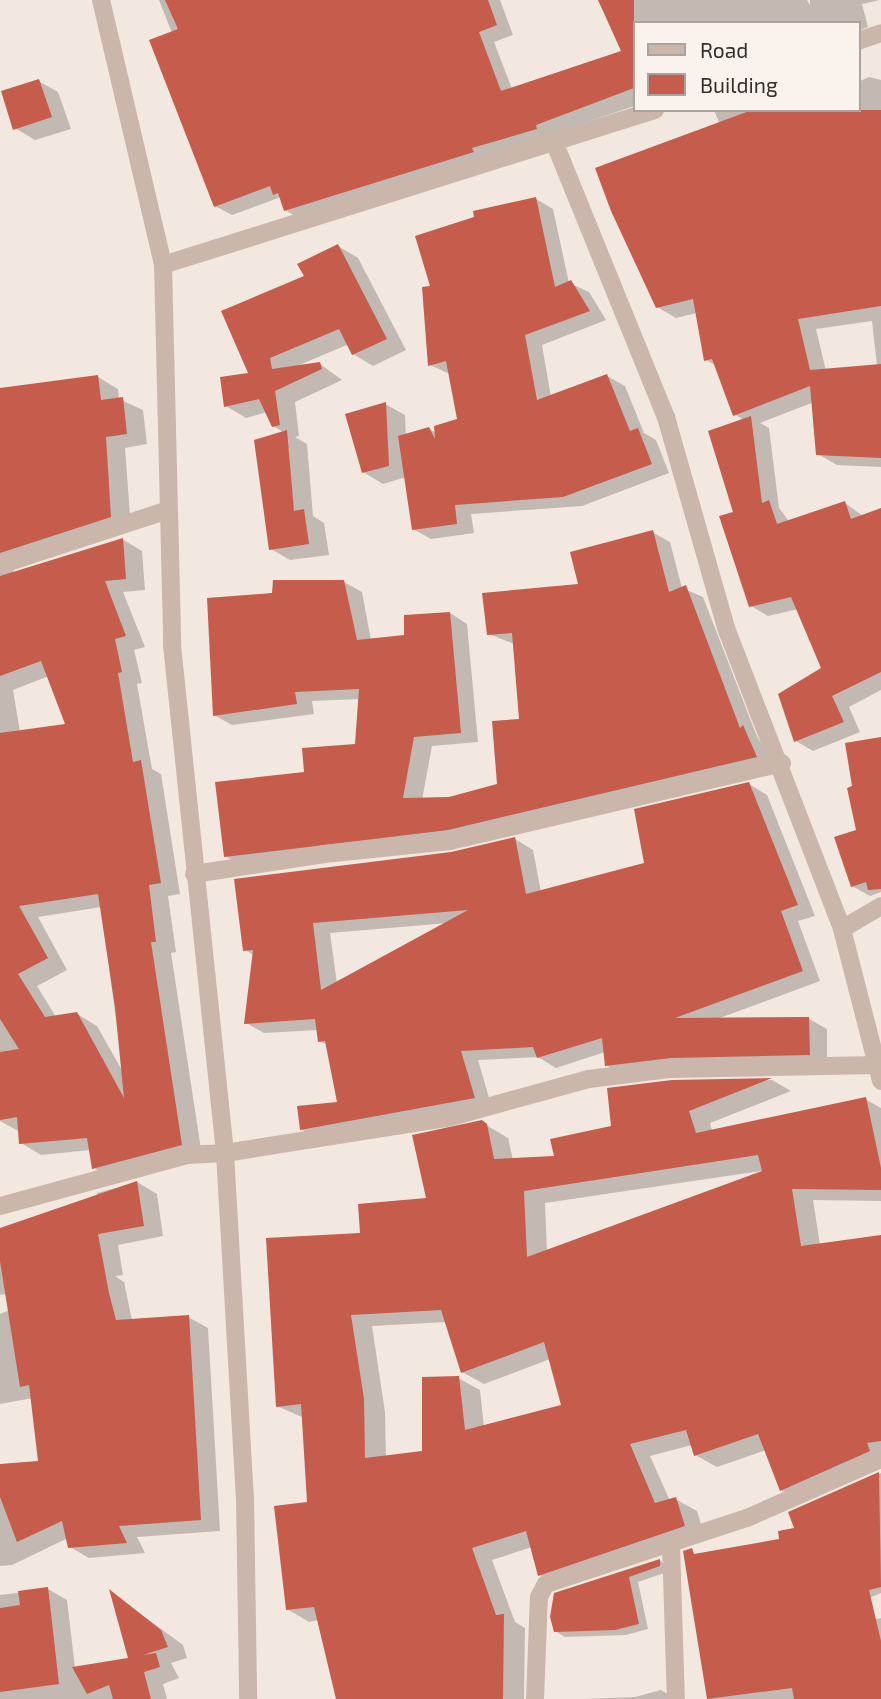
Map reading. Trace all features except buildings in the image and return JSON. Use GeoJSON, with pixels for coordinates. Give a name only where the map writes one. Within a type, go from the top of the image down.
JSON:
{"type":"FeatureCollection","features":[{"type":"Feature","properties":{"kind":"street"},"geometry":{"type":"LineString","coordinates":[[101,0],[163,265],[172,645],[225,1153],[245,1497],[248,1699]]}},
{"type":"Feature","properties":{"kind":"street"},"geometry":{"type":"LineString","coordinates":[[860,40],[881,33]]}},
{"type":"Feature","properties":{"kind":"street"},"geometry":{"type":"LineString","coordinates":[[163,265],[555,144],[649,112]]}},
{"type":"Feature","properties":{"kind":"street"},"geometry":{"type":"LineString","coordinates":[[0,1206],[188,1155],[225,1153],[447,1118],[589,1079],[671,1069],[879,1073],[842,929],[782,763],[726,628],[666,417],[555,144]]}},
{"type":"Feature","properties":{"kind":"street"},"geometry":{"type":"LineString","coordinates":[[0,565],[168,510]]}},
{"type":"Feature","properties":{"kind":"street"},"geometry":{"type":"LineString","coordinates":[[194,874],[324,854],[450,841],[782,763]]}},
{"type":"Feature","properties":{"kind":"street"},"geometry":{"type":"LineString","coordinates":[[842,929],[881,906]]}},
{"type":"Feature","properties":{"kind":"street"},"geometry":{"type":"LineString","coordinates":[[535,1699],[539,1597],[546,1584],[671,1544],[808,1494],[881,1459]]}},
{"type":"Feature","properties":{"kind":"street"},"geometry":{"type":"LineString","coordinates":[[671,1544],[676,1699]]}}]}
